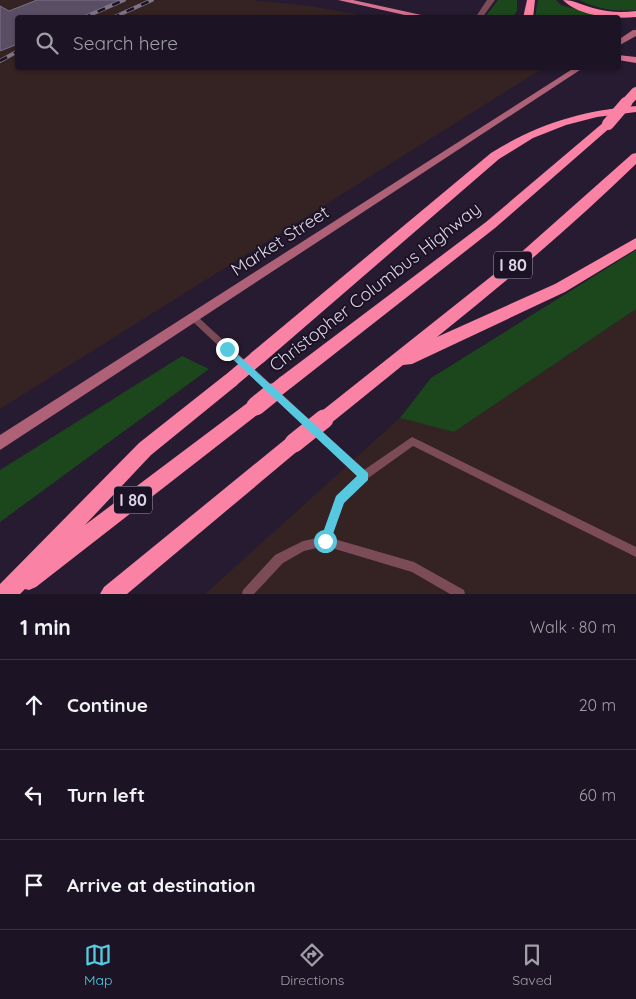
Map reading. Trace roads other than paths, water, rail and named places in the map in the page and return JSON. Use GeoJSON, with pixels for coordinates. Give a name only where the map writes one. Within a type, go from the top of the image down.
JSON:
{"type":"FeatureCollection","features":[{"type":"Feature","properties":{"kind":"highway"},"geometry":{"type":"LineString","coordinates":[[528,15],[531,0]]}},
{"type":"Feature","properties":{"kind":"highway"},"geometry":{"type":"LineString","coordinates":[[567,0],[600,12],[617,15],[636,14]]}},
{"type":"Feature","properties":{"kind":"highway","name":"Christopher Columbus Highway"},"geometry":{"type":"LineString","coordinates":[[11,594],[498,219],[568,161],[608,124],[636,92]]}},
{"type":"Feature","properties":{"kind":"highway"},"geometry":{"type":"LineString","coordinates":[[5,594],[145,449],[231,380],[495,156],[520,140],[546,127],[575,117],[636,109]]}},
{"type":"Feature","properties":{"kind":"highway","name":"I 80"},"geometry":{"type":"LineString","coordinates":[[112,594],[595,197],[636,157]]}},
{"type":"Feature","properties":{"kind":"highway"},"geometry":{"type":"LineString","coordinates":[[386,368],[560,288],[636,243]]}},
{"type":"Feature","properties":{"kind":"main road"},"geometry":{"type":"LineString","coordinates":[[342,0],[366,2],[420,15]]}},
{"type":"Feature","properties":{"kind":"main road"},"geometry":{"type":"LineString","coordinates":[[621,42],[636,32]]}},
{"type":"Feature","properties":{"kind":"main road"},"geometry":{"type":"LineString","coordinates":[[621,58],[636,60]]}},
{"type":"Feature","properties":{"kind":"main road","name":"Market Street"},"geometry":{"type":"LineString","coordinates":[[0,443],[576,70]]}},
{"type":"Feature","properties":{"kind":"street"},"geometry":{"type":"LineString","coordinates":[[480,15],[491,0]]}},
{"type":"Feature","properties":{"kind":"lane"},"geometry":{"type":"LineString","coordinates":[[194,318],[364,476]]}},
{"type":"Feature","properties":{"kind":"lane"},"geometry":{"type":"LineString","coordinates":[[325,541],[340,500],[364,476],[412,441],[636,552]]}},
{"type":"Feature","properties":{"kind":"lane"},"geometry":{"type":"LineString","coordinates":[[247,594],[279,559],[302,546],[325,541],[414,568],[460,594]]}},
{"type":"Feature","properties":{"kind":"railway"},"geometry":{"type":"LineString","coordinates":[[90,15],[124,0]]}},
{"type":"Feature","properties":{"kind":"railway"},"geometry":{"type":"LineString","coordinates":[[119,15],[152,0]]}},
{"type":"Feature","properties":{"kind":"railway"},"geometry":{"type":"LineString","coordinates":[[0,61],[15,53]]}}]}
